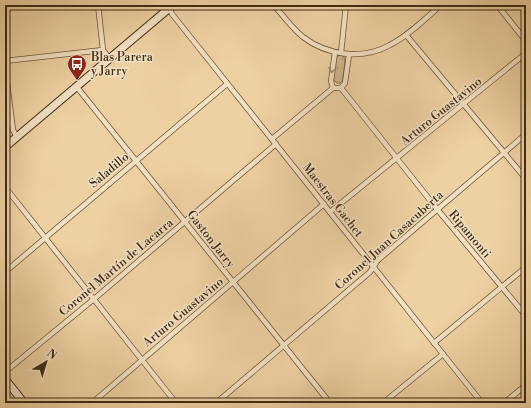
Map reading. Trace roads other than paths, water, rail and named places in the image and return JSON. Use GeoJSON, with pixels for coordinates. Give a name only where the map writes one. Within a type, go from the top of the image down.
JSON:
{"type":"FeatureCollection","features":[{"type":"Feature","properties":{"kind":"street"},"geometry":{"type":"LineString","coordinates":[[98,5],[103,50],[109,58]]}},
{"type":"Feature","properties":{"kind":"street"},"geometry":{"type":"LineString","coordinates":[[274,5],[308,41],[335,52],[348,55],[377,52],[406,35],[441,5]]}},
{"type":"Feature","properties":{"kind":"street"},"geometry":{"type":"LineString","coordinates":[[341,53],[346,5]]}},
{"type":"Feature","properties":{"kind":"street"},"geometry":{"type":"LineString","coordinates":[[497,5],[526,41]]}},
{"type":"Feature","properties":{"kind":"street"},"geometry":{"type":"LineString","coordinates":[[5,147],[170,6]]}},
{"type":"Feature","properties":{"kind":"street","name":"Maestras Gachet"},"geometry":{"type":"LineString","coordinates":[[170,6],[227,84],[482,403]]}},
{"type":"Feature","properties":{"kind":"street"},"geometry":{"type":"LineString","coordinates":[[406,35],[526,179]]}},
{"type":"Feature","properties":{"kind":"street"},"geometry":{"type":"LineString","coordinates":[[5,61],[103,50]]}},
{"type":"Feature","properties":{"kind":"street"},"geometry":{"type":"LineString","coordinates":[[333,88],[330,81],[335,52]]}},
{"type":"Feature","properties":{"kind":"street","name":"Arturo Guastavino"},"geometry":{"type":"LineString","coordinates":[[330,212],[397,160],[526,54]]}},
{"type":"Feature","properties":{"kind":"street"},"geometry":{"type":"LineString","coordinates":[[272,139],[333,88],[341,88],[345,83],[348,55]]}},
{"type":"Feature","properties":{"kind":"street"},"geometry":{"type":"LineString","coordinates":[[5,67],[13,130],[17,137]]}},
{"type":"Feature","properties":{"kind":"street","name":"Saladillo"},"geometry":{"type":"LineString","coordinates":[[5,272],[227,84]]}},
{"type":"Feature","properties":{"kind":"street","name":"Gaston Jarry"},"geometry":{"type":"LineString","coordinates":[[76,86],[330,403]]}},
{"type":"Feature","properties":{"kind":"street","name":"Ripamonti"},"geometry":{"type":"LineString","coordinates":[[341,88],[397,160],[526,316]]}},
{"type":"Feature","properties":{"kind":"street","name":"Coronel Juan Casacuberta"},"geometry":{"type":"LineString","coordinates":[[216,403],[374,268],[378,260],[503,152],[526,134]]}},
{"type":"Feature","properties":{"kind":"street","name":"Coronel Martín de Lacarra"},"geometry":{"type":"LineString","coordinates":[[5,372],[94,299],[276,144]]}},
{"type":"Feature","properties":{"kind":"street"},"geometry":{"type":"LineString","coordinates":[[5,187],[143,359],[176,403]]}},
{"type":"Feature","properties":{"kind":"street","name":"Arturo Guastavino"},"geometry":{"type":"LineString","coordinates":[[92,403],[324,204]]}},
{"type":"Feature","properties":{"kind":"street"},"geometry":{"type":"LineString","coordinates":[[434,342],[526,267]]}},
{"type":"Feature","properties":{"kind":"street"},"geometry":{"type":"LineString","coordinates":[[383,403],[443,354]]}},
{"type":"Feature","properties":{"kind":"street"},"geometry":{"type":"LineString","coordinates":[[5,379],[24,403]]}},
{"type":"Feature","properties":{"kind":"street"},"geometry":{"type":"LineString","coordinates":[[504,403],[526,385]]}},
{"type":"Feature","properties":{"kind":"place","name":"Blas Parera y Jarry"},"geometry":{"type":"Point","coordinates":[77,81]}}]}
